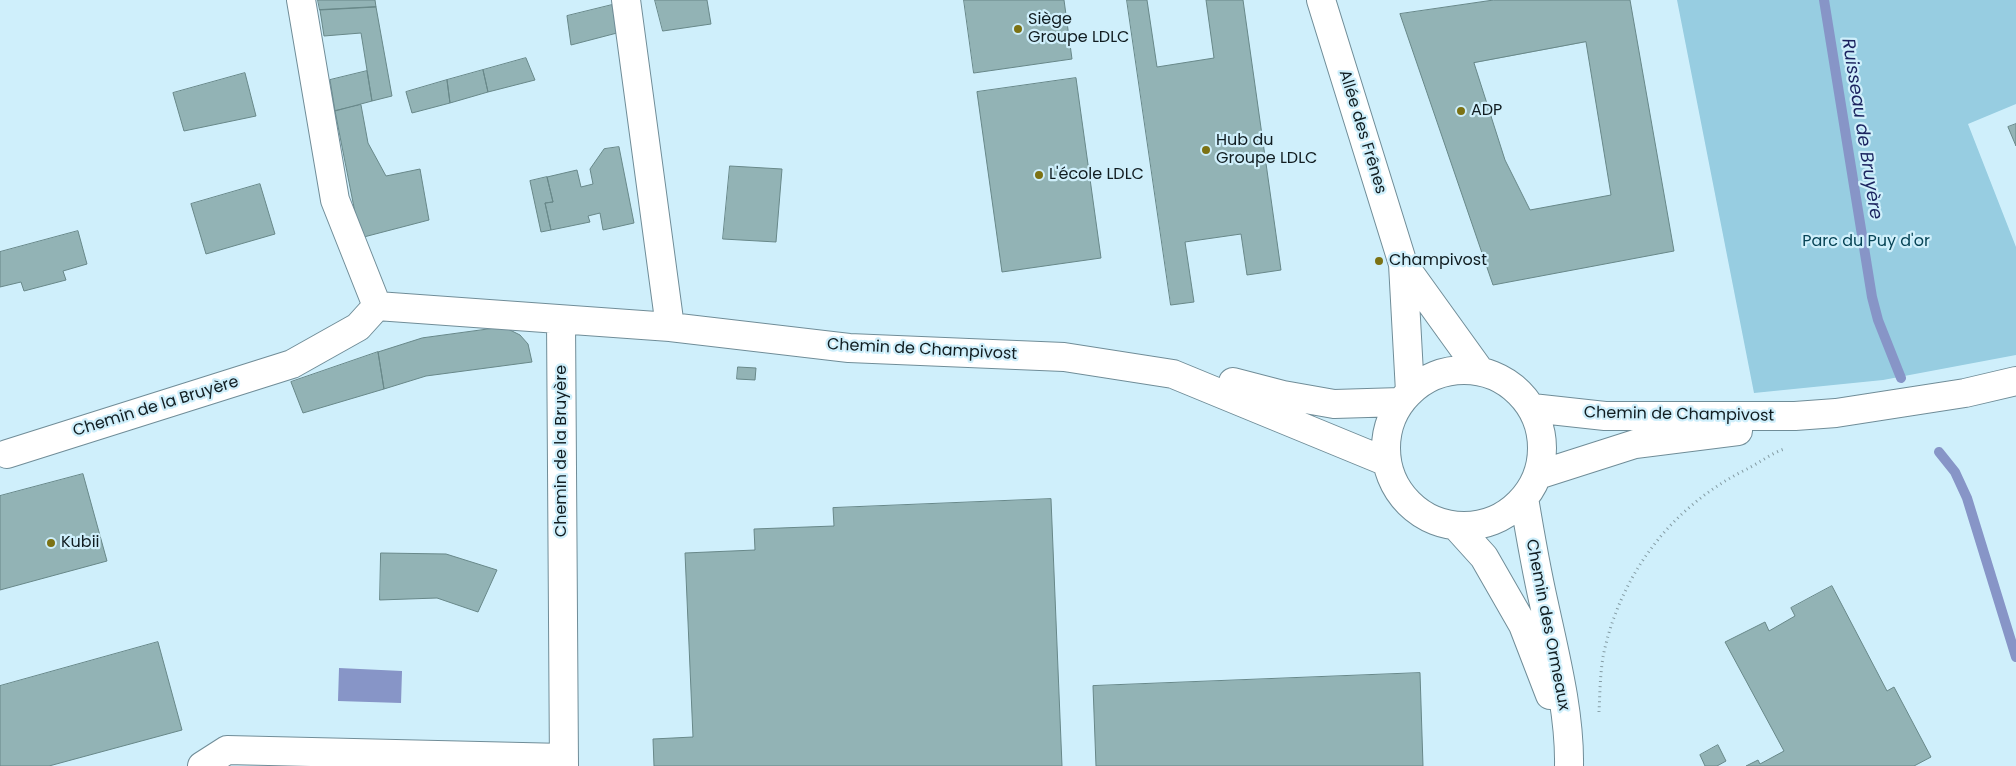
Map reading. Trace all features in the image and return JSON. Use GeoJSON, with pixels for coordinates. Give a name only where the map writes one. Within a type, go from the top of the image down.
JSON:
{"type":"FeatureCollection","features":[{"type":"Feature","properties":{"kind":"street"},"geometry":{"type":"LineString","coordinates":[[301,0],[335,200],[377,306],[561,320]]}},
{"type":"Feature","properties":{"kind":"street"},"geometry":{"type":"LineString","coordinates":[[626,0],[670,327]]}},
{"type":"Feature","properties":{"kind":"street","name":"Allée des Frênes"},"geometry":{"type":"LineString","coordinates":[[1321,0],[1404,264],[1405,396]]}},
{"type":"Feature","properties":{"kind":"street","name":"Allée des Frênes"},"geometry":{"type":"LineString","coordinates":[[1404,264],[1480,371]]}},
{"type":"Feature","properties":{"kind":"street","name":"Chemin de la Bruyère"},"geometry":{"type":"LineString","coordinates":[[7,454],[292,364],[358,327],[377,306]]}},
{"type":"Feature","properties":{"kind":"street","name":"Chemin de la Bruyère"},"geometry":{"type":"LineString","coordinates":[[561,320],[564,762]]}},
{"type":"Feature","properties":{"kind":"street","name":"Chemin de Champivost"},"geometry":{"type":"LineString","coordinates":[[561,320],[670,327],[848,348],[1064,357],[1227,381],[1283,396],[1330,403],[1405,396]]}},
{"type":"Feature","properties":{"kind":"street"},"geometry":{"type":"LineString","coordinates":[[1455,370],[1480,371],[1501,378],[1518,391],[1532,408],[1541,429],[1542,445],[1538,475],[1524,498],[1505,515],[1481,524],[1456,526],[1432,519],[1411,505],[1396,486],[1387,462],[1386,441],[1391,420],[1405,396],[1430,377],[1455,370]]}},
{"type":"Feature","properties":{"kind":"street","name":"Chemin de Champivost"},"geometry":{"type":"LineString","coordinates":[[1174,374],[1387,462]]}},
{"type":"Feature","properties":{"kind":"street","name":"Chemin de Champivost"},"geometry":{"type":"LineString","coordinates":[[1532,408],[1605,416],[1795,416],[1836,413],[1965,393],[2016,381]]}},
{"type":"Feature","properties":{"kind":"street","name":"Chemin de Champivost"},"geometry":{"type":"LineString","coordinates":[[1538,475],[1635,444],[1743,431],[1795,416]]}},
{"type":"Feature","properties":{"kind":"street","name":"Chemin des Ormeaux"},"geometry":{"type":"LineString","coordinates":[[1524,498],[1535,562],[1557,664],[1569,758]]}},
{"type":"Feature","properties":{"kind":"street","name":"Chemin des Ormeaux"},"geometry":{"type":"LineString","coordinates":[[1456,526],[1484,557],[1523,625],[1569,758]]}},
{"type":"Feature","properties":{"kind":"street"},"geometry":{"type":"LineString","coordinates":[[202,766],[227,750],[564,762]]}},
{"type":"Feature","properties":{"kind":"path"},"geometry":{"type":"LineString","coordinates":[[1598,722],[1604,654],[1611,628],[1633,575],[1658,537],[1695,501],[1728,478],[1781,450],[1790,448]]}},
{"type":"Feature","properties":{"kind":"green space","name":"Parc du Puy d'or"},"geometry":{"type":"Polygon","coordinates":[[[1677,0],[2016,0],[2016,104],[1968,124],[2016,247],[2016,355],[1883,380],[1754,393],[1677,0]]]}},
{"type":"Feature","properties":{"kind":"shaded area"},"geometry":{"type":"Polygon","coordinates":[[[339,668],[402,671],[401,703],[338,701],[339,668]]]}},
{"type":"Feature","properties":{"kind":"building"},"geometry":{"type":"Polygon","coordinates":[[[318,0],[375,0],[376,7],[320,10],[318,0]]]}},
{"type":"Feature","properties":{"kind":"building"},"geometry":{"type":"Polygon","coordinates":[[[655,0],[707,0],[711,24],[663,31],[655,0]]]}},
{"type":"Feature","properties":{"kind":"building","name":"Siège Groupe LDLC"},"geometry":{"type":"Polygon","coordinates":[[[964,0],[1064,0],[1072,59],[974,73],[964,0]]]}},
{"type":"Feature","properties":{"kind":"building","name":"Hub du Groupe LDLC"},"geometry":{"type":"Polygon","coordinates":[[[1127,0],[1147,0],[1157,67],[1214,58],[1206,0],[1243,0],[1281,270],[1247,275],[1241,234],[1185,242],[1194,302],[1171,305],[1127,0]]]}},
{"type":"Feature","properties":{"kind":"building","name":"ADP"},"geometry":{"type":"Polygon","coordinates":[[[1494,0],[1630,0],[1674,251],[1493,285],[1400,14],[1494,0]],[[1586,42],[1474,63],[1505,160],[1530,210],[1611,195],[1586,42]]]}},
{"type":"Feature","properties":{"kind":"building"},"geometry":{"type":"Polygon","coordinates":[[[612,5],[617,33],[571,45],[567,16],[612,5]]]}},
{"type":"Feature","properties":{"kind":"building"},"geometry":{"type":"Polygon","coordinates":[[[376,7],[392,96],[372,101],[361,33],[324,36],[320,10],[376,7]]]}},
{"type":"Feature","properties":{"kind":"building"},"geometry":{"type":"Polygon","coordinates":[[[526,58],[535,80],[488,92],[483,70],[526,58]]]}},
{"type":"Feature","properties":{"kind":"building"},"geometry":{"type":"Polygon","coordinates":[[[483,70],[488,92],[450,103],[447,80],[483,70]]]}},
{"type":"Feature","properties":{"kind":"building"},"geometry":{"type":"Polygon","coordinates":[[[367,71],[372,101],[335,111],[330,80],[367,71]]]}},
{"type":"Feature","properties":{"kind":"building"},"geometry":{"type":"Polygon","coordinates":[[[245,73],[256,116],[184,131],[173,93],[245,73]]]}},
{"type":"Feature","properties":{"kind":"building","name":"L'école LDLC"},"geometry":{"type":"Polygon","coordinates":[[[1076,78],[1101,258],[1002,272],[977,92],[1076,78]]]}},
{"type":"Feature","properties":{"kind":"building"},"geometry":{"type":"Polygon","coordinates":[[[447,80],[450,103],[412,113],[406,92],[447,80]]]}},
{"type":"Feature","properties":{"kind":"building"},"geometry":{"type":"Polygon","coordinates":[[[361,105],[368,143],[386,176],[420,169],[429,220],[360,238],[335,111],[361,105]]]}},
{"type":"Feature","properties":{"kind":"building"},"geometry":{"type":"Polygon","coordinates":[[[2016,124],[2016,146],[2008,127],[2016,124]]]}},
{"type":"Feature","properties":{"kind":"building"},"geometry":{"type":"Polygon","coordinates":[[[619,147],[634,223],[603,230],[600,213],[588,216],[590,222],[551,230],[545,203],[553,202],[547,177],[577,170],[581,187],[593,184],[590,169],[604,149],[619,147]]]}},
{"type":"Feature","properties":{"kind":"building"},"geometry":{"type":"Polygon","coordinates":[[[730,166],[782,169],[776,242],[723,239],[730,166]]]}},
{"type":"Feature","properties":{"kind":"building"},"geometry":{"type":"Polygon","coordinates":[[[547,177],[553,202],[545,203],[551,230],[541,232],[530,181],[547,177]]]}},
{"type":"Feature","properties":{"kind":"building"},"geometry":{"type":"Polygon","coordinates":[[[260,184],[275,234],[206,254],[191,204],[260,184]]]}},
{"type":"Feature","properties":{"kind":"building"},"geometry":{"type":"Polygon","coordinates":[[[78,231],[87,264],[63,271],[66,280],[24,291],[21,282],[0,287],[0,252],[78,231]]]}},
{"type":"Feature","properties":{"kind":"building"},"geometry":{"type":"Polygon","coordinates":[[[504,327],[520,335],[528,344],[532,362],[426,376],[384,389],[378,352],[422,338],[504,327]]]}},
{"type":"Feature","properties":{"kind":"building"},"geometry":{"type":"Polygon","coordinates":[[[378,352],[384,389],[303,413],[291,382],[378,352]]]}},
{"type":"Feature","properties":{"kind":"building"},"geometry":{"type":"Polygon","coordinates":[[[738,367],[756,368],[755,380],[737,379],[738,367]]]}},
{"type":"Feature","properties":{"kind":"building","name":"Kubii"},"geometry":{"type":"Polygon","coordinates":[[[83,474],[107,561],[0,590],[0,496],[83,474]]]}},
{"type":"Feature","properties":{"kind":"building"},"geometry":{"type":"Polygon","coordinates":[[[1051,499],[1062,766],[654,766],[653,739],[693,737],[685,553],[755,550],[754,529],[834,526],[833,508],[1051,499]]]}},
{"type":"Feature","properties":{"kind":"building"},"geometry":{"type":"Polygon","coordinates":[[[381,553],[446,554],[497,570],[478,612],[437,598],[380,600],[381,553]]]}},
{"type":"Feature","properties":{"kind":"building"},"geometry":{"type":"Polygon","coordinates":[[[1832,586],[1887,691],[1894,687],[1931,757],[1914,766],[1746,766],[1758,760],[1760,764],[1784,751],[1725,642],[1765,622],[1769,631],[1795,616],[1791,608],[1832,586]]]}},
{"type":"Feature","properties":{"kind":"building"},"geometry":{"type":"Polygon","coordinates":[[[158,642],[182,730],[49,766],[0,766],[0,686],[158,642]]]}},
{"type":"Feature","properties":{"kind":"building"},"geometry":{"type":"Polygon","coordinates":[[[1420,673],[1423,766],[1096,766],[1093,686],[1420,673]]]}},
{"type":"Feature","properties":{"kind":"building"},"geometry":{"type":"Polygon","coordinates":[[[1718,745],[1726,761],[1717,766],[1705,766],[1700,755],[1718,745]]]}},
{"type":"Feature","properties":{"kind":"waterway","name":"Ruisseau de Bruyère"},"geometry":{"type":"LineString","coordinates":[[1824,0],[1872,297],[1878,320],[1901,378]]}},
{"type":"Feature","properties":{"kind":"waterway","name":"Ruisseau de Bruyère"},"geometry":{"type":"LineString","coordinates":[[1939,452],[1955,472],[1967,498],[2016,657]]}},
{"type":"Feature","properties":{"kind":"place","name":"Siège Groupe LDLC"},"geometry":{"type":"Point","coordinates":[1018,29]}},
{"type":"Feature","properties":{"kind":"place","name":"ADP"},"geometry":{"type":"Point","coordinates":[1461,111]}},
{"type":"Feature","properties":{"kind":"place","name":"Hub du Groupe LDLC"},"geometry":{"type":"Point","coordinates":[1206,150]}},
{"type":"Feature","properties":{"kind":"place","name":"L'école LDLC"},"geometry":{"type":"Point","coordinates":[1039,175]}},
{"type":"Feature","properties":{"kind":"place","name":"Champivost"},"geometry":{"type":"Point","coordinates":[1379,261]}},
{"type":"Feature","properties":{"kind":"place","name":"Kubii"},"geometry":{"type":"Point","coordinates":[51,543]}}]}
